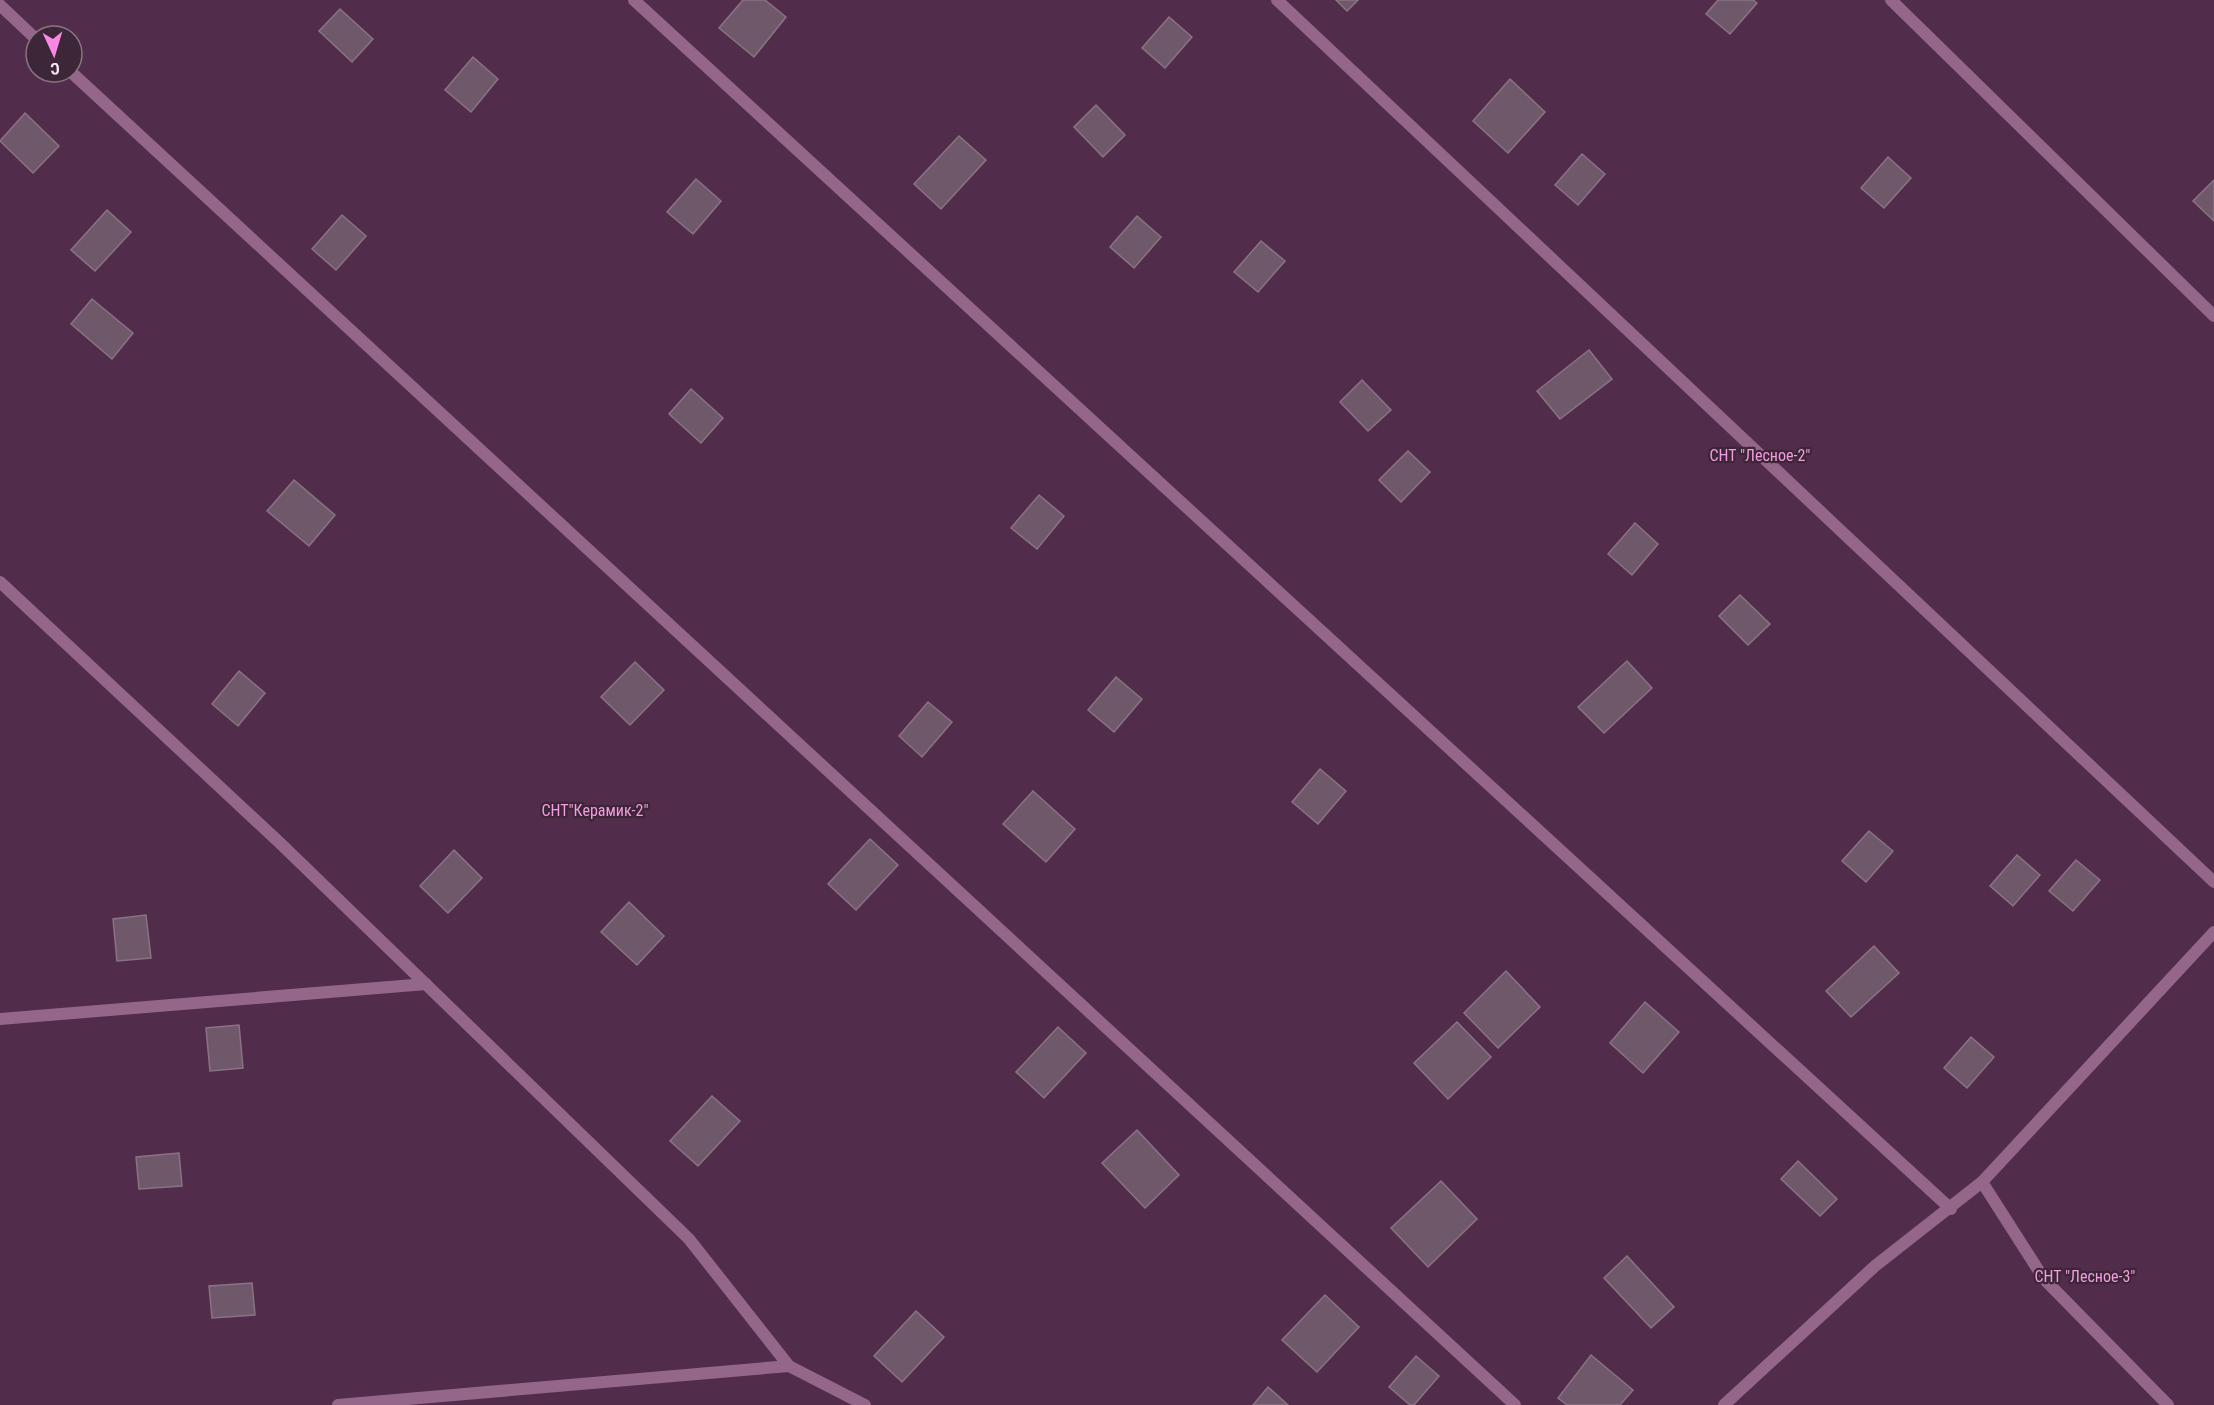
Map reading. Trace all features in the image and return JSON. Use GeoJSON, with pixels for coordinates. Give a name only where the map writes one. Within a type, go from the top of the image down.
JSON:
{"type":"FeatureCollection","features":[{"type":"Feature","properties":{"kind":"street"},"geometry":{"type":"LineString","coordinates":[[634,0],[1951,1209]]}},
{"type":"Feature","properties":{"kind":"street"},"geometry":{"type":"LineString","coordinates":[[1278,0],[2214,882]]}},
{"type":"Feature","properties":{"kind":"street"},"geometry":{"type":"LineString","coordinates":[[1891,0],[2214,316]]}},
{"type":"Feature","properties":{"kind":"street"},"geometry":{"type":"LineString","coordinates":[[0,5],[24,28]]}},
{"type":"Feature","properties":{"kind":"street"},"geometry":{"type":"LineString","coordinates":[[84,84],[1515,1405]]}},
{"type":"Feature","properties":{"kind":"street"},"geometry":{"type":"LineString","coordinates":[[0,582],[281,844],[689,1239],[789,1366],[865,1405]]}},
{"type":"Feature","properties":{"kind":"street"},"geometry":{"type":"LineString","coordinates":[[1724,1405],[1875,1266],[1951,1209],[1982,1182],[2214,932]]}},
{"type":"Feature","properties":{"kind":"street"},"geometry":{"type":"LineString","coordinates":[[0,1019],[426,984]]}},
{"type":"Feature","properties":{"kind":"street"},"geometry":{"type":"LineString","coordinates":[[1982,1182],[2044,1279],[2168,1405]]}},
{"type":"Feature","properties":{"kind":"street"},"geometry":{"type":"LineString","coordinates":[[338,1405],[789,1366]]}},
{"type":"Feature","properties":{"kind":"green space","name":"СНТ\"Керамик-2\""},"geometry":{"type":"Polygon","coordinates":[[[0,0],[2214,0],[2214,1405],[0,1405],[0,0]]]}},
{"type":"Feature","properties":{"kind":"building"},"geometry":{"type":"Polygon","coordinates":[[[743,0],[765,0],[786,17],[754,57],[719,28],[743,0]]]}},
{"type":"Feature","properties":{"kind":"building"},"geometry":{"type":"Polygon","coordinates":[[[1336,0],[1358,0],[1347,11],[1336,0]]]}},
{"type":"Feature","properties":{"kind":"building"},"geometry":{"type":"Polygon","coordinates":[[[1718,0],[1753,0],[1757,3],[1730,34],[1706,14],[1718,0]]]}},
{"type":"Feature","properties":{"kind":"building"},"geometry":{"type":"Polygon","coordinates":[[[340,9],[373,39],[352,62],[319,31],[340,9]]]}},
{"type":"Feature","properties":{"kind":"building"},"geometry":{"type":"Polygon","coordinates":[[[1169,17],[1192,37],[1165,68],[1142,48],[1169,17]]]}},
{"type":"Feature","properties":{"kind":"building"},"geometry":{"type":"Polygon","coordinates":[[[473,57],[498,79],[471,112],[445,90],[473,57]]]}},
{"type":"Feature","properties":{"kind":"building"},"geometry":{"type":"Polygon","coordinates":[[[1510,79],[1545,112],[1508,153],[1473,121],[1510,79]]]}},
{"type":"Feature","properties":{"kind":"building"},"geometry":{"type":"Polygon","coordinates":[[[1096,105],[1125,135],[1103,157],[1074,127],[1096,105]]]}},
{"type":"Feature","properties":{"kind":"building"},"geometry":{"type":"Polygon","coordinates":[[[25,113],[59,146],[33,173],[0,141],[25,113]]]}},
{"type":"Feature","properties":{"kind":"building"},"geometry":{"type":"Polygon","coordinates":[[[959,136],[986,160],[941,209],[914,184],[959,136]]]}},
{"type":"Feature","properties":{"kind":"building"},"geometry":{"type":"Polygon","coordinates":[[[1582,154],[1605,174],[1578,205],[1555,185],[1582,154]]]}},
{"type":"Feature","properties":{"kind":"building"},"geometry":{"type":"Polygon","coordinates":[[[1888,157],[1911,178],[1884,208],[1861,188],[1888,157]]]}},
{"type":"Feature","properties":{"kind":"building"},"geometry":{"type":"Polygon","coordinates":[[[696,179],[721,201],[693,234],[667,212],[696,179]]]}},
{"type":"Feature","properties":{"kind":"building"},"geometry":{"type":"Polygon","coordinates":[[[2214,180],[2214,221],[2193,201],[2214,180]]]}},
{"type":"Feature","properties":{"kind":"building"},"geometry":{"type":"Polygon","coordinates":[[[107,210],[131,232],[95,271],[71,250],[107,210]]]}},
{"type":"Feature","properties":{"kind":"building"},"geometry":{"type":"Polygon","coordinates":[[[342,215],[366,236],[336,270],[312,249],[342,215]]]}},
{"type":"Feature","properties":{"kind":"building"},"geometry":{"type":"Polygon","coordinates":[[[1137,216],[1161,237],[1134,268],[1110,247],[1137,216]]]}},
{"type":"Feature","properties":{"kind":"building"},"geometry":{"type":"Polygon","coordinates":[[[1261,241],[1285,261],[1258,292],[1234,272],[1261,241]]]}},
{"type":"Feature","properties":{"kind":"building"},"geometry":{"type":"Polygon","coordinates":[[[92,299],[133,333],[112,359],[71,324],[92,299]]]}},
{"type":"Feature","properties":{"kind":"building"},"geometry":{"type":"Polygon","coordinates":[[[1589,350],[1612,379],[1560,419],[1537,391],[1589,350]]]}},
{"type":"Feature","properties":{"kind":"building"},"geometry":{"type":"Polygon","coordinates":[[[1362,380],[1391,410],[1368,431],[1340,402],[1362,380]]]}},
{"type":"Feature","properties":{"kind":"building"},"geometry":{"type":"Polygon","coordinates":[[[691,389],[723,418],[701,443],[669,414],[691,389]]]}},
{"type":"Feature","properties":{"kind":"building"},"geometry":{"type":"Polygon","coordinates":[[[1408,451],[1430,472],[1401,502],[1379,480],[1408,451]]]}},
{"type":"Feature","properties":{"kind":"building"},"geometry":{"type":"Polygon","coordinates":[[[294,480],[335,515],[309,546],[267,511],[294,480]]]}},
{"type":"Feature","properties":{"kind":"building"},"geometry":{"type":"Polygon","coordinates":[[[1039,495],[1064,516],[1037,549],[1011,528],[1039,495]]]}},
{"type":"Feature","properties":{"kind":"building"},"geometry":{"type":"Polygon","coordinates":[[[1635,523],[1658,544],[1632,575],[1608,554],[1635,523]]]}},
{"type":"Feature","properties":{"kind":"building"},"geometry":{"type":"Polygon","coordinates":[[[1740,595],[1770,624],[1748,645],[1719,616],[1740,595]]]}},
{"type":"Feature","properties":{"kind":"building"},"geometry":{"type":"Polygon","coordinates":[[[1627,661],[1652,688],[1604,733],[1578,707],[1627,661]]]}},
{"type":"Feature","properties":{"kind":"building"},"geometry":{"type":"Polygon","coordinates":[[[635,662],[664,690],[630,725],[601,697],[635,662]]]}},
{"type":"Feature","properties":{"kind":"building"},"geometry":{"type":"Polygon","coordinates":[[[239,671],[265,693],[238,726],[212,704],[239,671]]]}},
{"type":"Feature","properties":{"kind":"building"},"geometry":{"type":"Polygon","coordinates":[[[1116,677],[1142,699],[1114,732],[1088,710],[1116,677]]]}},
{"type":"Feature","properties":{"kind":"building"},"geometry":{"type":"Polygon","coordinates":[[[928,702],[952,722],[922,757],[899,736],[928,702]]]}},
{"type":"Feature","properties":{"kind":"building"},"geometry":{"type":"Polygon","coordinates":[[[1320,769],[1346,791],[1318,824],[1292,802],[1320,769]]]}},
{"type":"Feature","properties":{"kind":"building"},"geometry":{"type":"Polygon","coordinates":[[[1033,791],[1075,829],[1046,862],[1003,824],[1033,791]]]}},
{"type":"Feature","properties":{"kind":"building"},"geometry":{"type":"Polygon","coordinates":[[[1869,831],[1893,851],[1866,882],[1842,861],[1869,831]]]}},
{"type":"Feature","properties":{"kind":"building"},"geometry":{"type":"Polygon","coordinates":[[[870,839],[898,865],[856,910],[828,884],[870,839]]]}},
{"type":"Feature","properties":{"kind":"building"},"geometry":{"type":"Polygon","coordinates":[[[454,850],[482,878],[448,913],[420,886],[454,850]]]}},
{"type":"Feature","properties":{"kind":"building"},"geometry":{"type":"Polygon","coordinates":[[[2017,855],[2040,875],[2013,906],[1990,886],[2017,855]]]}},
{"type":"Feature","properties":{"kind":"building"},"geometry":{"type":"Polygon","coordinates":[[[2076,860],[2100,880],[2073,911],[2049,891],[2076,860]]]}},
{"type":"Feature","properties":{"kind":"building"},"geometry":{"type":"Polygon","coordinates":[[[629,902],[664,936],[637,965],[601,932],[629,902]]]}},
{"type":"Feature","properties":{"kind":"building"},"geometry":{"type":"Polygon","coordinates":[[[146,915],[151,958],[117,961],[113,919],[146,915]]]}},
{"type":"Feature","properties":{"kind":"building"},"geometry":{"type":"Polygon","coordinates":[[[1874,946],[1899,973],[1851,1017],[1826,991],[1874,946]]]}},
{"type":"Feature","properties":{"kind":"building"},"geometry":{"type":"Polygon","coordinates":[[[1506,971],[1540,1007],[1498,1048],[1464,1013],[1506,971]]]}},
{"type":"Feature","properties":{"kind":"building"},"geometry":{"type":"Polygon","coordinates":[[[1645,1002],[1679,1032],[1643,1073],[1610,1043],[1645,1002]]]}},
{"type":"Feature","properties":{"kind":"building"},"geometry":{"type":"Polygon","coordinates":[[[1457,1022],[1491,1057],[1448,1099],[1414,1063],[1457,1022]]]}},
{"type":"Feature","properties":{"kind":"building"},"geometry":{"type":"Polygon","coordinates":[[[239,1025],[243,1068],[210,1071],[206,1028],[239,1025]]]}},
{"type":"Feature","properties":{"kind":"building"},"geometry":{"type":"Polygon","coordinates":[[[1058,1027],[1086,1053],[1044,1098],[1016,1072],[1058,1027]]]}},
{"type":"Feature","properties":{"kind":"building"},"geometry":{"type":"Polygon","coordinates":[[[1971,1037],[1994,1057],[1967,1088],[1944,1068],[1971,1037]]]}},
{"type":"Feature","properties":{"kind":"building"},"geometry":{"type":"Polygon","coordinates":[[[712,1096],[740,1121],[698,1166],[670,1141],[712,1096]]]}},
{"type":"Feature","properties":{"kind":"building"},"geometry":{"type":"Polygon","coordinates":[[[1137,1130],[1179,1175],[1145,1208],[1102,1163],[1137,1130]]]}},
{"type":"Feature","properties":{"kind":"building"},"geometry":{"type":"Polygon","coordinates":[[[179,1153],[182,1186],[139,1189],[136,1157],[179,1153]]]}},
{"type":"Feature","properties":{"kind":"building"},"geometry":{"type":"Polygon","coordinates":[[[1798,1161],[1837,1199],[1820,1216],[1781,1179],[1798,1161]]]}},
{"type":"Feature","properties":{"kind":"building"},"geometry":{"type":"Polygon","coordinates":[[[1441,1181],[1477,1219],[1428,1267],[1391,1228],[1441,1181]]]}},
{"type":"Feature","properties":{"kind":"building"},"geometry":{"type":"Polygon","coordinates":[[[1627,1256],[1674,1307],[1651,1328],[1604,1278],[1627,1256]]]}},
{"type":"Feature","properties":{"kind":"building"},"geometry":{"type":"Polygon","coordinates":[[[252,1283],[255,1315],[212,1318],[209,1286],[252,1283]]]}},
{"type":"Feature","properties":{"kind":"building"},"geometry":{"type":"Polygon","coordinates":[[[1325,1295],[1359,1327],[1317,1372],[1282,1340],[1325,1295]]]}},
{"type":"Feature","properties":{"kind":"building"},"geometry":{"type":"Polygon","coordinates":[[[916,1311],[944,1337],[902,1382],[874,1356],[916,1311]]]}},
{"type":"Feature","properties":{"kind":"building"},"geometry":{"type":"Polygon","coordinates":[[[1591,1355],[1633,1390],[1620,1405],[1567,1405],[1558,1398],[1591,1355]]]}},
{"type":"Feature","properties":{"kind":"building"},"geometry":{"type":"Polygon","coordinates":[[[1416,1356],[1439,1376],[1414,1405],[1410,1405],[1389,1387],[1416,1356]]]}},
{"type":"Feature","properties":{"kind":"building"},"geometry":{"type":"Polygon","coordinates":[[[1268,1387],[1288,1405],[1253,1405],[1268,1387]]]}},
{"type":"Feature","properties":{"kind":"park label","name":"СНТ \"Лесное-2\""},"geometry":{"type":"Point","coordinates":[1760,455]}},
{"type":"Feature","properties":{"kind":"park label","name":"СНТ \"Лесное-3\""},"geometry":{"type":"Point","coordinates":[2085,1276]}}]}
